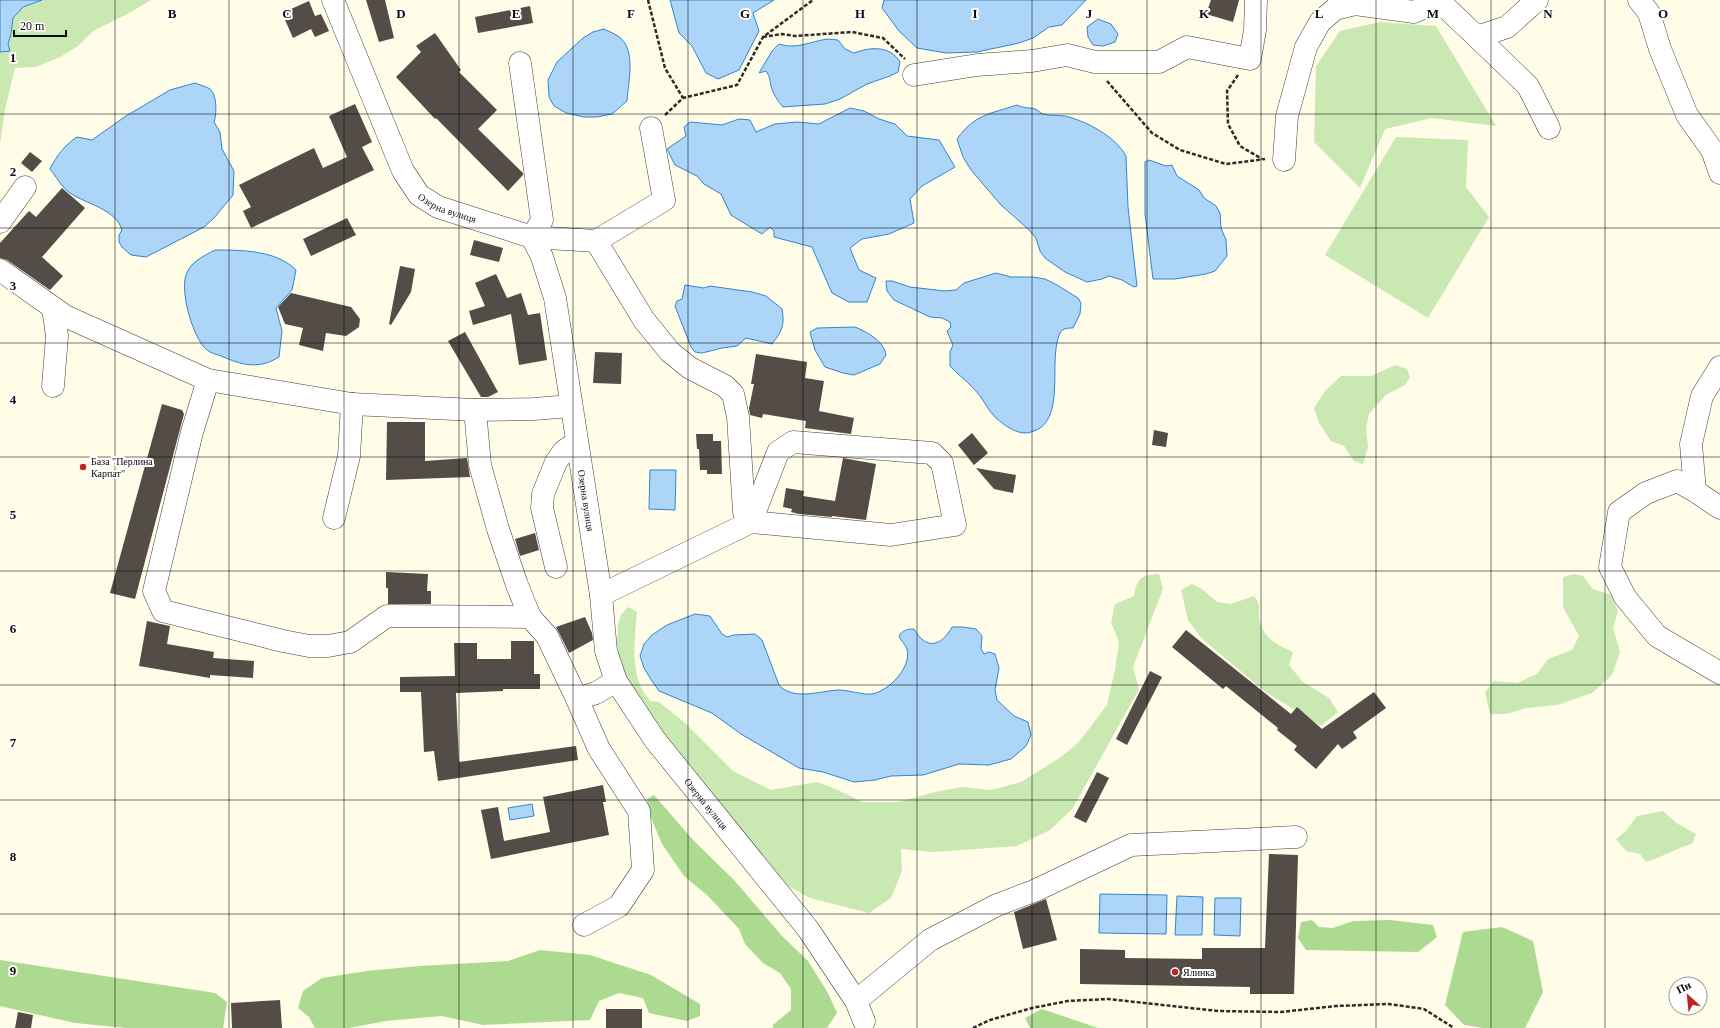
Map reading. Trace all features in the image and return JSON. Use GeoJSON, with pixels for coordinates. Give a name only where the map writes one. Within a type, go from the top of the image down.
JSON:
{"type":"FeatureCollection","features":[{"type":"Feature","properties":{"kind":"street","name":"Озерна вулиця"},"geometry":{"type":"LineString","coordinates":[[333,0],[403,171],[419,195],[438,207],[532,236],[542,257],[555,298],[600,595],[606,651],[616,681],[655,740],[808,929],[856,1001],[860,1026]]}},
{"type":"Feature","properties":{"kind":"street"},"geometry":{"type":"LineString","coordinates":[[914,75],[977,65],[1032,61],[1067,55],[1095,62],[1159,62],[1187,47],[1250,59],[1255,30],[1256,0]]}},
{"type":"Feature","properties":{"kind":"street"},"geometry":{"type":"LineString","coordinates":[[1284,160],[1287,116],[1306,47],[1320,22],[1335,9],[1355,4],[1414,12],[1438,0],[1528,86],[1549,128]]}},
{"type":"Feature","properties":{"kind":"street"},"geometry":{"type":"LineString","coordinates":[[1477,38],[1507,27],[1537,0]]}},
{"type":"Feature","properties":{"kind":"street"},"geometry":{"type":"LineString","coordinates":[[1639,0],[1649,13],[1660,49],[1687,115],[1716,145],[1720,173]]}},
{"type":"Feature","properties":{"kind":"street"},"geometry":{"type":"LineString","coordinates":[[520,63],[542,220],[532,236],[596,241],[664,200],[651,128]]}},
{"type":"Feature","properties":{"kind":"street"},"geometry":{"type":"LineString","coordinates":[[0,222],[25,187]]}},
{"type":"Feature","properties":{"kind":"street"},"geometry":{"type":"LineString","coordinates":[[596,241],[644,320],[670,352],[690,368],[725,386],[733,394],[738,417],[744,512],[751,522]]}},
{"type":"Feature","properties":{"kind":"street"},"geometry":{"type":"LineString","coordinates":[[0,270],[65,316],[208,380],[352,404],[475,410],[534,409],[572,406]]}},
{"type":"Feature","properties":{"kind":"street"},"geometry":{"type":"LineString","coordinates":[[53,308],[57,336],[54,386]]}},
{"type":"Feature","properties":{"kind":"street"},"geometry":{"type":"LineString","coordinates":[[1696,491],[1692,444],[1702,396],[1720,367]]}},
{"type":"Feature","properties":{"kind":"street"},"geometry":{"type":"LineString","coordinates":[[208,380],[192,432],[154,591],[163,611],[309,646],[328,646],[350,642],[387,616],[530,616]]}},
{"type":"Feature","properties":{"kind":"street"},"geometry":{"type":"LineString","coordinates":[[334,518],[349,456],[352,404]]}},
{"type":"Feature","properties":{"kind":"street"},"geometry":{"type":"LineString","coordinates":[[475,410],[480,465],[498,529],[517,585],[530,616],[547,636],[599,749],[640,811],[643,870],[619,906],[584,925]]}},
{"type":"Feature","properties":{"kind":"street"},"geometry":{"type":"LineString","coordinates":[[556,567],[542,508],[544,494],[556,462],[564,452],[577,442]]}},
{"type":"Feature","properties":{"kind":"street"},"geometry":{"type":"LineString","coordinates":[[600,595],[751,522],[891,535],[955,525],[942,463],[932,454],[793,442],[778,452],[751,522]]}},
{"type":"Feature","properties":{"kind":"street"},"geometry":{"type":"LineString","coordinates":[[1720,508],[1696,491],[1677,481],[1646,493],[1619,512],[1610,567],[1625,597],[1657,636],[1720,673]]}},
{"type":"Feature","properties":{"kind":"street"},"geometry":{"type":"LineString","coordinates":[[577,699],[596,693],[616,681]]}},
{"type":"Feature","properties":{"kind":"street"},"geometry":{"type":"LineString","coordinates":[[856,1001],[930,940],[997,905],[1034,892],[1131,845],[1296,837]]}},
{"type":"Feature","properties":{"kind":"path"},"geometry":{"type":"LineString","coordinates":[[648,0],[665,68],[683,98]]}},
{"type":"Feature","properties":{"kind":"path"},"geometry":{"type":"LineString","coordinates":[[651,128],[683,98],[737,85],[762,38],[814,0]]}},
{"type":"Feature","properties":{"kind":"path"},"geometry":{"type":"LineString","coordinates":[[762,38],[782,34],[795,36],[852,32],[883,38],[902,55],[914,75]]}},
{"type":"Feature","properties":{"kind":"path"},"geometry":{"type":"LineString","coordinates":[[1250,59],[1227,91],[1228,124],[1240,146],[1262,159]]}},
{"type":"Feature","properties":{"kind":"path"},"geometry":{"type":"LineString","coordinates":[[1095,62],[1111,86],[1127,102],[1152,133],[1180,150],[1226,164],[1262,159],[1284,160]]}},
{"type":"Feature","properties":{"kind":"path"},"geometry":{"type":"LineString","coordinates":[[973,1028],[990,1020],[1032,1008],[1068,1001],[1108,999],[1218,1011],[1281,1012],[1336,1006],[1389,1004],[1424,1009],[1454,1028]]}},
{"type":"Feature","properties":{"kind":"green space"},"geometry":{"type":"Polygon","coordinates":[[[0,0],[151,0],[93,31],[78,46],[60,57],[36,67],[15,68],[5,109],[0,144],[0,0]]]}},
{"type":"Feature","properties":{"kind":"green space"},"geometry":{"type":"Polygon","coordinates":[[[1380,22],[1436,26],[1496,126],[1432,118],[1385,129],[1360,188],[1314,142],[1316,66],[1340,31],[1380,22]]]}},
{"type":"Feature","properties":{"kind":"green space"},"geometry":{"type":"Polygon","coordinates":[[[1396,137],[1468,140],[1466,187],[1489,217],[1428,318],[1325,255],[1396,137]]]}},
{"type":"Feature","properties":{"kind":"green space"},"geometry":{"type":"Polygon","coordinates":[[[1395,365],[1407,369],[1410,377],[1405,385],[1386,395],[1369,414],[1366,428],[1368,447],[1363,464],[1354,461],[1344,446],[1331,441],[1319,423],[1314,408],[1325,391],[1341,376],[1371,376],[1395,365]]]}},
{"type":"Feature","properties":{"kind":"green space"},"geometry":{"type":"Polygon","coordinates":[[[1159,574],[1163,589],[1133,667],[1139,689],[1073,808],[1050,830],[1017,846],[933,852],[901,849],[902,871],[891,898],[869,913],[810,898],[788,886],[690,775],[623,674],[617,644],[618,625],[621,615],[628,607],[637,612],[635,667],[643,691],[650,701],[659,702],[684,722],[733,771],[771,790],[817,782],[838,790],[862,802],[899,802],[935,792],[962,787],[991,790],[1021,782],[1061,757],[1079,742],[1107,705],[1115,670],[1119,642],[1111,622],[1115,604],[1134,596],[1136,586],[1140,579],[1148,575],[1159,574]]]}},
{"type":"Feature","properties":{"kind":"green space"},"geometry":{"type":"Polygon","coordinates":[[[1574,574],[1583,576],[1593,589],[1611,595],[1618,611],[1613,628],[1620,652],[1612,675],[1592,693],[1557,705],[1526,708],[1507,714],[1490,714],[1485,692],[1494,681],[1517,683],[1537,674],[1548,659],[1572,650],[1579,636],[1563,607],[1563,577],[1574,574]]]}},
{"type":"Feature","properties":{"kind":"green space"},"geometry":{"type":"Polygon","coordinates":[[[1192,584],[1202,589],[1217,602],[1231,604],[1254,596],[1259,604],[1259,618],[1265,633],[1277,644],[1293,652],[1289,665],[1303,682],[1329,698],[1338,712],[1321,726],[1267,693],[1202,639],[1188,620],[1181,590],[1192,584]]]}},
{"type":"Feature","properties":{"kind":"green space"},"geometry":{"type":"Polygon","coordinates":[[[654,795],[694,841],[734,880],[781,935],[808,961],[828,993],[837,1013],[827,1028],[773,1028],[773,1025],[791,1010],[791,989],[780,973],[763,963],[745,944],[739,929],[708,896],[684,876],[662,844],[649,813],[647,799],[654,795]]]}},
{"type":"Feature","properties":{"kind":"green space"},"geometry":{"type":"Polygon","coordinates":[[[1663,811],[1678,824],[1696,834],[1692,844],[1646,862],[1640,854],[1626,851],[1616,839],[1626,831],[1637,816],[1663,811]]]}},
{"type":"Feature","properties":{"kind":"green space"},"geometry":{"type":"Polygon","coordinates":[[[1312,920],[1319,927],[1333,928],[1353,921],[1390,920],[1433,925],[1437,937],[1418,952],[1306,950],[1298,938],[1301,922],[1312,920]]]}},
{"type":"Feature","properties":{"kind":"green space"},"geometry":{"type":"Polygon","coordinates":[[[1502,927],[1533,941],[1543,992],[1525,1028],[1483,1028],[1464,1025],[1445,1005],[1463,932],[1502,927]]]}},
{"type":"Feature","properties":{"kind":"green space"},"geometry":{"type":"Polygon","coordinates":[[[540,950],[590,955],[651,975],[700,1004],[700,1016],[687,1021],[649,1013],[643,998],[619,993],[599,1001],[590,1020],[483,1025],[442,1016],[386,1021],[349,1028],[315,1028],[309,1017],[298,1008],[303,991],[322,978],[367,971],[419,966],[508,961],[540,950]]]}},
{"type":"Feature","properties":{"kind":"green space"},"geometry":{"type":"Polygon","coordinates":[[[0,960],[215,993],[227,1002],[223,1028],[126,1028],[75,1023],[0,1006],[0,960]]]}},
{"type":"Feature","properties":{"kind":"green space"},"geometry":{"type":"Polygon","coordinates":[[[1042,1009],[1098,1028],[1030,1028],[1025,1018],[1042,1009]]]}},
{"type":"Feature","properties":{"kind":"water"},"geometry":{"type":"Polygon","coordinates":[[[0,0],[42,0],[23,7],[13,18],[8,44],[10,51],[0,52],[0,0]]]}},
{"type":"Feature","properties":{"kind":"water"},"geometry":{"type":"Polygon","coordinates":[[[670,0],[774,0],[753,13],[759,31],[739,70],[718,79],[706,73],[692,46],[679,33],[670,0]]]}},
{"type":"Feature","properties":{"kind":"water"},"geometry":{"type":"Polygon","coordinates":[[[884,0],[1086,0],[1062,25],[1049,27],[1033,38],[1019,43],[977,52],[946,53],[917,48],[899,31],[882,8],[884,0]]]}},
{"type":"Feature","properties":{"kind":"water"},"geometry":{"type":"Polygon","coordinates":[[[1098,19],[1111,24],[1118,34],[1115,42],[1103,46],[1093,45],[1088,37],[1087,27],[1098,19]]]}},
{"type":"Feature","properties":{"kind":"water"},"geometry":{"type":"Polygon","coordinates":[[[604,29],[618,36],[628,49],[630,76],[627,101],[612,114],[597,117],[584,117],[566,113],[554,106],[549,97],[548,80],[557,62],[583,38],[593,32],[604,29]]]}},
{"type":"Feature","properties":{"kind":"water"},"geometry":{"type":"Polygon","coordinates":[[[828,39],[838,40],[845,49],[854,53],[867,49],[885,50],[896,56],[900,62],[898,72],[867,84],[840,99],[825,104],[783,107],[773,92],[766,71],[759,73],[772,51],[779,44],[785,46],[797,46],[828,39]]]}},
{"type":"Feature","properties":{"kind":"water"},"geometry":{"type":"Polygon","coordinates":[[[195,83],[207,87],[214,95],[216,109],[214,122],[220,132],[222,149],[234,171],[233,195],[214,218],[204,227],[146,257],[131,255],[119,242],[119,235],[122,230],[114,217],[67,191],[50,169],[55,159],[69,143],[77,137],[92,140],[126,116],[170,90],[195,83]]]}},
{"type":"Feature","properties":{"kind":"water"},"geometry":{"type":"Polygon","coordinates":[[[1017,105],[1035,109],[1046,115],[1073,118],[1091,126],[1115,142],[1126,156],[1128,207],[1137,286],[1134,287],[1122,280],[1109,276],[1087,282],[1065,272],[1045,258],[1040,251],[1036,238],[1000,204],[971,170],[963,157],[957,139],[970,124],[984,116],[1017,105]]]}},
{"type":"Feature","properties":{"kind":"water"},"geometry":{"type":"Polygon","coordinates":[[[850,108],[864,111],[879,119],[895,124],[907,136],[939,140],[955,167],[922,186],[910,199],[914,223],[889,234],[862,239],[850,248],[859,270],[876,278],[867,302],[849,302],[832,293],[812,247],[774,237],[774,231],[770,227],[762,234],[731,215],[721,194],[704,184],[697,176],[675,165],[667,149],[686,136],[684,127],[690,122],[722,125],[739,119],[750,120],[756,132],[775,124],[797,122],[819,124],[850,108]]]}},
{"type":"Feature","properties":{"kind":"water"},"geometry":{"type":"Polygon","coordinates":[[[1149,160],[1166,166],[1172,165],[1177,176],[1199,190],[1204,198],[1216,206],[1220,213],[1221,228],[1226,240],[1227,256],[1215,271],[1175,279],[1153,279],[1145,214],[1145,162],[1149,160]]]}},
{"type":"Feature","properties":{"kind":"water"},"geometry":{"type":"Polygon","coordinates":[[[215,250],[258,252],[279,258],[296,270],[292,290],[276,308],[282,331],[279,357],[264,364],[243,364],[210,352],[197,336],[186,303],[186,275],[194,263],[215,250]]]}},
{"type":"Feature","properties":{"kind":"water"},"geometry":{"type":"Polygon","coordinates":[[[996,273],[1011,277],[1032,277],[1045,279],[1078,298],[1081,303],[1080,314],[1073,328],[1063,330],[1060,333],[1055,359],[1053,404],[1049,417],[1042,426],[1031,432],[1022,433],[1008,427],[1000,421],[993,415],[977,392],[950,366],[950,352],[953,345],[947,331],[951,327],[950,322],[942,318],[930,317],[894,300],[887,291],[886,281],[892,281],[910,287],[945,291],[956,290],[964,283],[996,273]]]}},
{"type":"Feature","properties":{"kind":"water"},"geometry":{"type":"Polygon","coordinates":[[[685,285],[704,288],[710,286],[752,292],[766,296],[782,309],[782,328],[772,344],[746,338],[737,346],[702,353],[695,352],[691,347],[675,306],[677,301],[682,299],[685,285]]]}},
{"type":"Feature","properties":{"kind":"water"},"geometry":{"type":"Polygon","coordinates":[[[855,327],[870,334],[882,345],[886,355],[880,364],[854,375],[825,367],[815,350],[810,332],[817,328],[855,327]]]}},
{"type":"Feature","properties":{"kind":"water"},"geometry":{"type":"Polygon","coordinates":[[[650,470],[676,470],[675,510],[649,509],[650,470]]]}},
{"type":"Feature","properties":{"kind":"water"},"geometry":{"type":"Polygon","coordinates":[[[695,614],[710,616],[722,634],[727,637],[734,635],[755,634],[762,640],[779,685],[785,690],[799,694],[838,690],[868,694],[879,692],[898,677],[906,663],[908,656],[907,649],[899,636],[904,631],[914,629],[923,640],[928,643],[933,643],[943,639],[952,627],[976,629],[982,636],[981,649],[984,654],[989,652],[995,654],[999,668],[995,690],[997,700],[1014,716],[1028,722],[1031,735],[1026,746],[1011,759],[989,765],[959,764],[923,775],[891,776],[875,780],[854,782],[823,772],[799,768],[741,734],[712,713],[659,691],[652,681],[644,668],[640,656],[644,644],[652,635],[667,625],[695,614]]]}},
{"type":"Feature","properties":{"kind":"water"},"geometry":{"type":"Polygon","coordinates":[[[532,804],[534,816],[510,820],[508,808],[532,804]]]}},
{"type":"Feature","properties":{"kind":"water"},"geometry":{"type":"Polygon","coordinates":[[[1100,894],[1167,895],[1166,934],[1099,933],[1100,894]]]}},
{"type":"Feature","properties":{"kind":"water"},"geometry":{"type":"Polygon","coordinates":[[[1177,896],[1203,897],[1202,935],[1175,935],[1177,896]]]}},
{"type":"Feature","properties":{"kind":"water"},"geometry":{"type":"Polygon","coordinates":[[[1215,898],[1241,898],[1240,936],[1214,935],[1215,898]]]}},
{"type":"Feature","properties":{"kind":"building"},"geometry":{"type":"Polygon","coordinates":[[[366,0],[385,0],[394,38],[379,42],[366,0]]]}},
{"type":"Feature","properties":{"kind":"building"},"geometry":{"type":"Polygon","coordinates":[[[1211,0],[1239,0],[1233,22],[1206,14],[1211,0]]]}},
{"type":"Feature","properties":{"kind":"building"},"geometry":{"type":"Polygon","coordinates":[[[309,1],[315,16],[321,14],[329,31],[315,37],[311,29],[293,38],[282,13],[309,1]]]}},
{"type":"Feature","properties":{"kind":"building"},"geometry":{"type":"Polygon","coordinates":[[[530,6],[533,23],[478,33],[475,17],[530,6]]]}},
{"type":"Feature","properties":{"kind":"building"},"geometry":{"type":"Polygon","coordinates":[[[435,33],[461,70],[459,72],[497,110],[478,129],[523,173],[523,175],[508,191],[436,118],[435,119],[396,77],[421,52],[416,46],[435,33]]]}},
{"type":"Feature","properties":{"kind":"building"},"geometry":{"type":"Polygon","coordinates":[[[355,104],[372,142],[362,147],[374,170],[251,228],[243,211],[251,207],[239,185],[314,148],[323,168],[347,157],[329,116],[355,104]]]}},
{"type":"Feature","properties":{"kind":"building"},"geometry":{"type":"Polygon","coordinates":[[[30,152],[42,161],[32,172],[21,163],[30,152]]]}},
{"type":"Feature","properties":{"kind":"building"},"geometry":{"type":"Polygon","coordinates":[[[62,188],[85,208],[42,257],[63,276],[50,290],[7,260],[0,258],[0,243],[29,211],[36,217],[62,188]]]}},
{"type":"Feature","properties":{"kind":"building"},"geometry":{"type":"Polygon","coordinates":[[[347,218],[356,235],[311,256],[303,239],[347,218]]]}},
{"type":"Feature","properties":{"kind":"building"},"geometry":{"type":"Polygon","coordinates":[[[474,240],[503,248],[499,262],[470,255],[474,240]]]}},
{"type":"Feature","properties":{"kind":"building"},"geometry":{"type":"Polygon","coordinates":[[[400,266],[415,269],[411,292],[391,325],[389,324],[400,266]]]}},
{"type":"Feature","properties":{"kind":"building"},"geometry":{"type":"Polygon","coordinates":[[[496,274],[507,298],[521,293],[528,315],[540,313],[547,360],[519,365],[511,314],[473,325],[469,311],[485,306],[475,283],[496,274]]]}},
{"type":"Feature","properties":{"kind":"building"},"geometry":{"type":"Polygon","coordinates":[[[291,293],[351,307],[360,319],[359,327],[346,336],[326,333],[323,351],[299,345],[303,328],[285,324],[278,307],[291,293]]]}},
{"type":"Feature","properties":{"kind":"building"},"geometry":{"type":"Polygon","coordinates":[[[465,332],[498,392],[488,397],[481,397],[448,341],[465,332]]]}},
{"type":"Feature","properties":{"kind":"building"},"geometry":{"type":"Polygon","coordinates":[[[595,352],[622,353],[621,384],[593,383],[595,352]]]}},
{"type":"Feature","properties":{"kind":"building"},"geometry":{"type":"Polygon","coordinates":[[[756,354],[807,362],[805,378],[824,381],[819,411],[854,418],[851,434],[805,428],[806,421],[763,414],[762,418],[750,415],[749,408],[754,384],[751,384],[756,354]]]}},
{"type":"Feature","properties":{"kind":"building"},"geometry":{"type":"Polygon","coordinates":[[[162,404],[182,410],[184,414],[135,599],[110,593],[162,404]]]}},
{"type":"Feature","properties":{"kind":"building"},"geometry":{"type":"Polygon","coordinates":[[[387,422],[425,422],[425,461],[467,458],[470,477],[386,480],[387,422]]]}},
{"type":"Feature","properties":{"kind":"building"},"geometry":{"type":"Polygon","coordinates":[[[1154,430],[1168,433],[1166,447],[1152,445],[1154,430]]]}},
{"type":"Feature","properties":{"kind":"building"},"geometry":{"type":"Polygon","coordinates":[[[972,433],[988,453],[974,465],[958,445],[972,433]]]}},
{"type":"Feature","properties":{"kind":"building"},"geometry":{"type":"Polygon","coordinates":[[[696,434],[713,434],[713,441],[721,441],[722,474],[707,474],[707,470],[700,470],[699,449],[697,449],[696,434]]]}},
{"type":"Feature","properties":{"kind":"building"},"geometry":{"type":"Polygon","coordinates":[[[843,458],[876,464],[866,520],[799,514],[791,512],[792,509],[783,507],[786,488],[804,491],[803,496],[835,501],[843,458]]]}},
{"type":"Feature","properties":{"kind":"building"},"geometry":{"type":"Polygon","coordinates":[[[976,468],[1016,475],[1013,493],[994,489],[976,468]]]}},
{"type":"Feature","properties":{"kind":"building"},"geometry":{"type":"Polygon","coordinates":[[[535,533],[539,550],[520,556],[515,539],[535,533]]]}},
{"type":"Feature","properties":{"kind":"building"},"geometry":{"type":"Polygon","coordinates":[[[386,572],[428,574],[427,591],[431,591],[431,604],[388,604],[386,572]]]}},
{"type":"Feature","properties":{"kind":"building"},"geometry":{"type":"Polygon","coordinates":[[[585,617],[592,633],[593,640],[569,653],[556,627],[585,617]]]}},
{"type":"Feature","properties":{"kind":"building"},"geometry":{"type":"Polygon","coordinates":[[[147,621],[170,626],[167,644],[214,652],[213,658],[254,661],[253,678],[210,675],[210,678],[139,666],[147,621]]]}},
{"type":"Feature","properties":{"kind":"building"},"geometry":{"type":"Polygon","coordinates":[[[1186,630],[1291,714],[1297,707],[1322,729],[1374,692],[1386,708],[1353,732],[1357,738],[1342,749],[1338,744],[1316,769],[1294,750],[1297,746],[1277,730],[1278,728],[1226,686],[1223,689],[1172,647],[1186,630]]]}},
{"type":"Feature","properties":{"kind":"building"},"geometry":{"type":"Polygon","coordinates":[[[511,641],[534,641],[534,674],[540,674],[540,689],[503,689],[503,691],[456,693],[459,762],[576,746],[578,760],[438,781],[434,751],[424,752],[421,692],[400,692],[400,677],[455,676],[454,643],[477,643],[477,659],[511,659],[511,641]]]}},
{"type":"Feature","properties":{"kind":"building"},"geometry":{"type":"Polygon","coordinates":[[[1150,671],[1162,677],[1127,745],[1116,739],[1150,671]]]}},
{"type":"Feature","properties":{"kind":"building"},"geometry":{"type":"Polygon","coordinates":[[[1097,772],[1109,778],[1086,823],[1074,817],[1097,772]]]}},
{"type":"Feature","properties":{"kind":"building"},"geometry":{"type":"Polygon","coordinates":[[[603,785],[606,802],[603,802],[609,835],[491,859],[481,810],[498,807],[504,841],[550,832],[543,797],[603,785]]]}},
{"type":"Feature","properties":{"kind":"building"},"geometry":{"type":"Polygon","coordinates":[[[1269,854],[1298,855],[1294,994],[1250,994],[1250,987],[1080,984],[1080,949],[1125,950],[1125,958],[1202,959],[1202,948],[1265,948],[1269,854]]]}},
{"type":"Feature","properties":{"kind":"building"},"geometry":{"type":"Polygon","coordinates":[[[1046,899],[1057,940],[1023,949],[1014,912],[1046,899]]]}},
{"type":"Feature","properties":{"kind":"building"},"geometry":{"type":"Polygon","coordinates":[[[280,1000],[282,1028],[232,1028],[231,1003],[280,1000]]]}},
{"type":"Feature","properties":{"kind":"building"},"geometry":{"type":"Polygon","coordinates":[[[606,1009],[642,1009],[642,1028],[606,1028],[606,1009]]]}},
{"type":"Feature","properties":{"kind":"building"},"geometry":{"type":"Polygon","coordinates":[[[18,1012],[33,1015],[31,1028],[15,1028],[18,1012]]]}},
{"type":"Feature","properties":{"kind":"place","name":"База \"Перлина Карпат\""},"geometry":{"type":"Point","coordinates":[83,467]}},
{"type":"Feature","properties":{"kind":"place","name":"Ялинка"},"geometry":{"type":"Point","coordinates":[1175,972]}}]}
